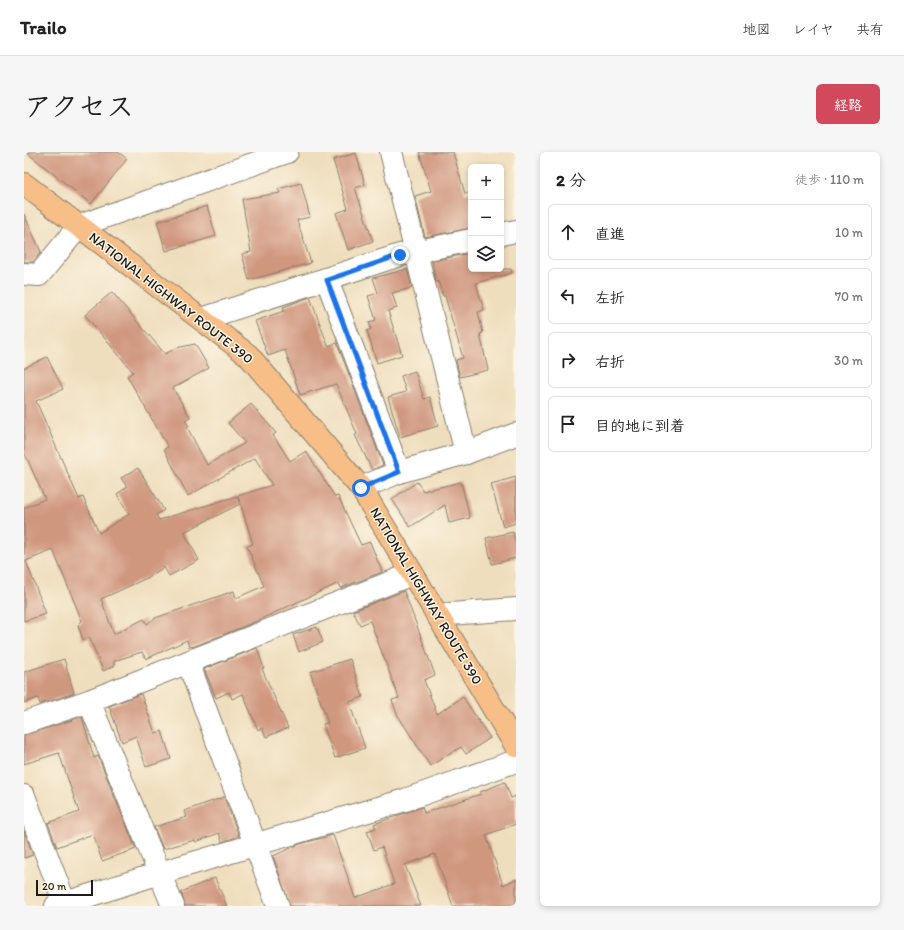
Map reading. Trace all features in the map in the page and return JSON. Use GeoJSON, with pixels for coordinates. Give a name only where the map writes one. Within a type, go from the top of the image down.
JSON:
{"type":"FeatureCollection","features":[{"type":"Feature","properties":{"kind":"highway","name":"NATIONAL HIGHWAY ROUTE 390"},"geometry":{"type":"LineString","coordinates":[[24,184],[248,355],[361,488],[516,746]]}},
{"type":"Feature","properties":{"kind":"street"},"geometry":{"type":"LineString","coordinates":[[24,274],[39,275],[79,226],[287,152]]}},
{"type":"Feature","properties":{"kind":"street"},"geometry":{"type":"LineString","coordinates":[[390,152],[466,453]]}},
{"type":"Feature","properties":{"kind":"street"},"geometry":{"type":"LineString","coordinates":[[504,233],[516,231]]}},
{"type":"Feature","properties":{"kind":"street"},"geometry":{"type":"LineString","coordinates":[[202,319],[415,251],[468,241]]}},
{"type":"Feature","properties":{"kind":"street"},"geometry":{"type":"LineString","coordinates":[[327,280],[399,472]]}},
{"type":"Feature","properties":{"kind":"street"},"geometry":{"type":"LineString","coordinates":[[361,488],[399,472],[466,453],[516,434]]}},
{"type":"Feature","properties":{"kind":"street"},"geometry":{"type":"LineString","coordinates":[[24,723],[89,701],[412,574]]}},
{"type":"Feature","properties":{"kind":"street"},"geometry":{"type":"LineString","coordinates":[[438,615],[516,609]]}},
{"type":"Feature","properties":{"kind":"street"},"geometry":{"type":"LineString","coordinates":[[188,662],[278,906]]}},
{"type":"Feature","properties":{"kind":"street"},"geometry":{"type":"LineString","coordinates":[[89,701],[173,906]]}},
{"type":"Feature","properties":{"kind":"street"},"geometry":{"type":"LineString","coordinates":[[24,796],[63,905],[160,873],[405,800],[516,761]]}},
{"type":"Feature","properties":{"kind":"building"},"geometry":{"type":"Polygon","coordinates":[[[26,152],[118,152],[127,159],[91,204],[26,152]]]}},
{"type":"Feature","properties":{"kind":"building"},"geometry":{"type":"Polygon","coordinates":[[[419,152],[453,152],[465,194],[468,193],[468,229],[425,237],[415,196],[431,191],[419,152]]]}},
{"type":"Feature","properties":{"kind":"building"},"geometry":{"type":"Polygon","coordinates":[[[356,153],[365,185],[355,188],[373,241],[348,250],[336,213],[348,209],[333,160],[356,153]]]}},
{"type":"Feature","properties":{"kind":"building"},"geometry":{"type":"Polygon","coordinates":[[[301,183],[310,217],[297,220],[311,263],[249,280],[242,254],[251,252],[242,199],[280,193],[278,189],[301,183]]]}},
{"type":"Feature","properties":{"kind":"building"},"geometry":{"type":"Polygon","coordinates":[[[207,206],[216,236],[166,251],[157,222],[207,206]]]}},
{"type":"Feature","properties":{"kind":"building"},"geometry":{"type":"Polygon","coordinates":[[[24,214],[41,252],[33,262],[24,262],[24,214]]]}},
{"type":"Feature","properties":{"kind":"building"},"geometry":{"type":"Polygon","coordinates":[[[468,254],[468,272],[504,272],[504,269],[511,269],[512,273],[476,283],[484,310],[478,312],[483,333],[480,334],[488,370],[460,377],[456,360],[463,358],[445,296],[443,296],[438,281],[436,282],[432,261],[468,254]]]}},
{"type":"Feature","properties":{"kind":"building"},"geometry":{"type":"Polygon","coordinates":[[[407,269],[412,288],[392,293],[397,308],[388,311],[402,355],[377,363],[367,331],[371,329],[369,322],[376,320],[368,296],[378,293],[373,278],[407,269]]]}},
{"type":"Feature","properties":{"kind":"building"},"geometry":{"type":"Polygon","coordinates":[[[112,292],[165,354],[176,348],[195,344],[209,368],[173,388],[190,417],[185,420],[189,426],[187,427],[207,465],[245,443],[228,423],[251,404],[276,433],[273,435],[290,461],[306,451],[335,497],[338,496],[361,545],[370,542],[382,572],[341,588],[339,583],[250,624],[195,646],[189,647],[187,640],[146,659],[142,652],[114,661],[114,666],[103,671],[89,637],[83,640],[78,625],[82,621],[53,550],[26,561],[46,614],[24,621],[24,508],[45,499],[24,452],[24,368],[47,357],[63,389],[36,401],[79,499],[83,497],[99,533],[129,514],[117,494],[127,487],[121,478],[138,468],[164,510],[156,515],[159,520],[237,496],[240,504],[184,532],[199,560],[169,576],[164,567],[149,577],[101,599],[114,634],[144,619],[147,624],[155,618],[234,591],[236,598],[264,586],[247,546],[253,544],[238,496],[272,485],[255,458],[188,496],[164,449],[168,447],[127,376],[133,372],[85,315],[112,292]]]}},
{"type":"Feature","properties":{"kind":"building"},"geometry":{"type":"Polygon","coordinates":[[[310,297],[328,346],[337,343],[383,465],[372,470],[355,435],[357,434],[336,384],[300,395],[285,350],[268,356],[255,321],[284,311],[283,307],[310,297]]]}},
{"type":"Feature","properties":{"kind":"building"},"geometry":{"type":"Polygon","coordinates":[[[415,371],[424,399],[430,397],[438,426],[400,437],[388,397],[406,392],[401,376],[415,371]]]}},
{"type":"Feature","properties":{"kind":"building"},"geometry":{"type":"Polygon","coordinates":[[[516,477],[516,523],[503,527],[491,484],[516,477]]]}},
{"type":"Feature","properties":{"kind":"building"},"geometry":{"type":"Polygon","coordinates":[[[417,482],[423,491],[461,482],[470,518],[449,523],[445,505],[410,527],[392,499],[417,482]]]}},
{"type":"Feature","properties":{"kind":"building"},"geometry":{"type":"Polygon","coordinates":[[[513,532],[516,545],[516,558],[492,564],[486,538],[513,532]]]}},
{"type":"Feature","properties":{"kind":"building"},"geometry":{"type":"Polygon","coordinates":[[[404,591],[435,675],[424,680],[437,714],[463,697],[490,738],[466,754],[461,747],[430,766],[397,714],[392,700],[399,698],[370,621],[360,625],[353,611],[404,591]]]}},
{"type":"Feature","properties":{"kind":"building"},"geometry":{"type":"Polygon","coordinates":[[[317,627],[323,642],[299,652],[293,635],[317,627]]]}},
{"type":"Feature","properties":{"kind":"building"},"geometry":{"type":"Polygon","coordinates":[[[257,648],[264,668],[262,669],[288,728],[266,737],[262,728],[258,730],[243,694],[232,699],[229,692],[216,698],[204,669],[257,648]]]}},
{"type":"Feature","properties":{"kind":"building"},"geometry":{"type":"Polygon","coordinates":[[[64,659],[74,693],[40,704],[38,698],[24,703],[24,672],[64,659]]]}},
{"type":"Feature","properties":{"kind":"building"},"geometry":{"type":"Polygon","coordinates":[[[350,659],[363,697],[349,702],[365,748],[335,758],[323,724],[328,723],[310,672],[350,659]]]}},
{"type":"Feature","properties":{"kind":"building"},"geometry":{"type":"Polygon","coordinates":[[[141,694],[155,733],[162,731],[171,759],[146,767],[136,736],[122,742],[109,706],[141,694]]]}},
{"type":"Feature","properties":{"kind":"building"},"geometry":{"type":"Polygon","coordinates":[[[82,717],[94,758],[98,756],[136,849],[102,861],[93,834],[57,847],[48,823],[79,812],[59,753],[24,764],[24,735],[82,717]]]}},
{"type":"Feature","properties":{"kind":"building"},"geometry":{"type":"Polygon","coordinates":[[[505,782],[511,798],[516,796],[516,824],[486,835],[503,885],[516,879],[516,906],[453,906],[435,854],[405,865],[421,906],[290,906],[273,856],[300,844],[333,835],[355,898],[394,884],[382,847],[374,850],[367,831],[376,828],[374,824],[422,807],[424,813],[481,794],[480,792],[505,782]]]}},
{"type":"Feature","properties":{"kind":"building"},"geometry":{"type":"Polygon","coordinates":[[[224,797],[239,836],[222,842],[219,833],[196,842],[195,840],[163,849],[154,827],[187,817],[184,811],[224,797]]]}},
{"type":"Feature","properties":{"kind":"building"},"geometry":{"type":"Polygon","coordinates":[[[24,831],[33,855],[24,858],[24,831]]]}},
{"type":"Feature","properties":{"kind":"building"},"geometry":{"type":"Polygon","coordinates":[[[215,878],[227,906],[185,906],[181,892],[215,878]]]}},
{"type":"Feature","properties":{"kind":"route"},"geometry":{"type":"LineString","coordinates":[[361,488],[399,472],[327,280],[400,255]]}}]}
